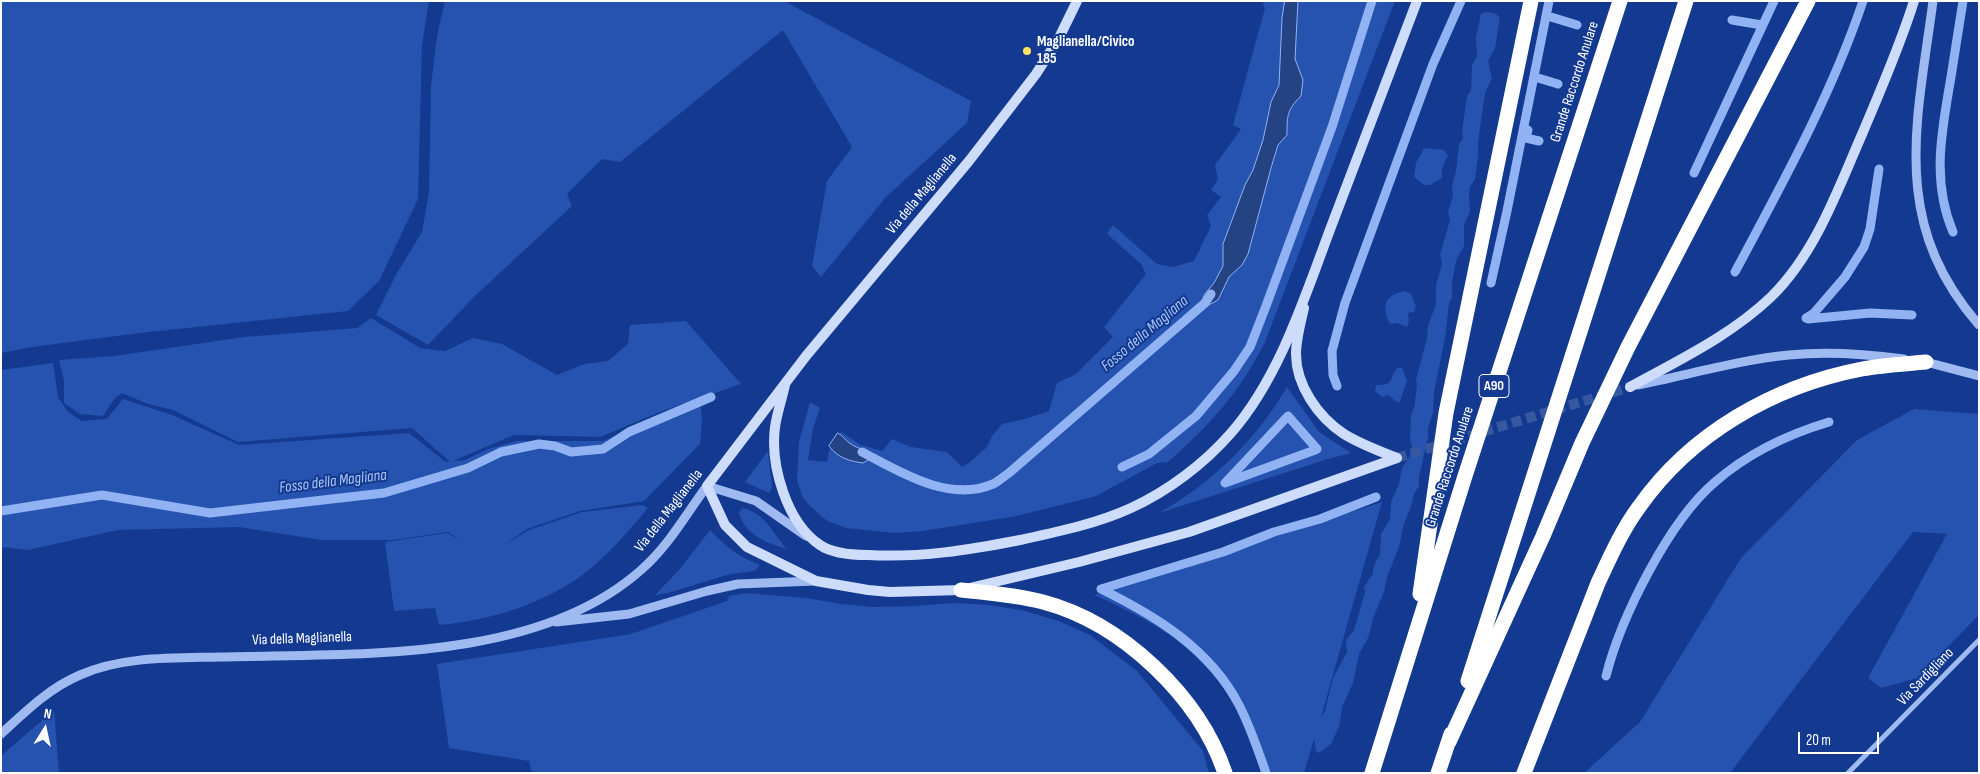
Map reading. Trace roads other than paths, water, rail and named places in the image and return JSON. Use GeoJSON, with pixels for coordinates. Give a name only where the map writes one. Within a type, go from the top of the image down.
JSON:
{"type":"FeatureCollection","features":[{"type":"Feature","properties":{"kind":"highway"},"geometry":{"type":"LineString","coordinates":[[1414,638],[1446,413],[1531,1]]}},
{"type":"Feature","properties":{"kind":"highway","name":"Grande Raccordo Anulare"},"geometry":{"type":"LineString","coordinates":[[1372,773],[1468,467],[1620,1]]}},
{"type":"Feature","properties":{"kind":"highway"},"geometry":{"type":"LineString","coordinates":[[1438,773],[1686,1]]}},
{"type":"Feature","properties":{"kind":"highway"},"geometry":{"type":"LineString","coordinates":[[1448,742],[1628,346],[1808,1]]}},
{"type":"Feature","properties":{"kind":"highway"},"geometry":{"type":"LineString","coordinates":[[1524,773],[1594,592],[1612,553],[1638,508],[1674,465],[1703,439],[1738,415],[1787,391],[1864,368],[1926,362]]}},
{"type":"Feature","properties":{"kind":"highway"},"geometry":{"type":"LineString","coordinates":[[961,590],[1011,595],[1045,602],[1088,620],[1126,644],[1161,674],[1195,714],[1226,773]]}},
{"type":"Feature","properties":{"kind":"main road","name":"Via della Maglianella"},"geometry":{"type":"LineString","coordinates":[[707,486],[786,381],[969,161],[1036,74],[1059,38],[1077,1]]}},
{"type":"Feature","properties":{"kind":"main road"},"geometry":{"type":"LineString","coordinates":[[786,381],[775,428],[775,460],[781,488],[797,520],[819,544],[835,551],[856,555],[892,557],[947,553],[1054,533],[1132,508],[1182,478],[1230,433],[1263,388],[1308,290],[1417,1]]}},
{"type":"Feature","properties":{"kind":"main road"},"geometry":{"type":"LineString","coordinates":[[1630,386],[1686,357],[1733,329],[1771,297],[1790,274],[1812,241],[1831,206],[1891,64],[1914,1]]}},
{"type":"Feature","properties":{"kind":"main road"},"geometry":{"type":"LineString","coordinates":[[707,486],[725,525],[747,546],[816,581],[890,592],[961,590],[1078,562],[1189,532],[1397,458],[1344,434],[1331,424],[1309,397],[1297,368],[1296,352],[1308,290]]}},
{"type":"Feature","properties":{"kind":"street"},"geometry":{"type":"LineString","coordinates":[[1934,1],[1916,134],[1915,159],[1919,206],[1926,237],[1939,268],[1959,301],[1979,325]]}},
{"type":"Feature","properties":{"kind":"street"},"geometry":{"type":"LineString","coordinates":[[1630,386],[1789,355],[1852,354],[1926,362],[1979,376]]}},
{"type":"Feature","properties":{"kind":"street"},"geometry":{"type":"LineString","coordinates":[[707,486],[756,501],[819,544]]}},
{"type":"Feature","properties":{"kind":"street","name":"Via della Maglianella"},"geometry":{"type":"LineString","coordinates":[[1,734],[42,697],[65,682],[82,674],[113,665],[162,658],[341,653],[433,648],[474,643],[548,623],[597,600],[641,570],[658,553],[707,486]]}},
{"type":"Feature","properties":{"kind":"street"},"geometry":{"type":"LineString","coordinates":[[548,623],[629,614],[738,584],[816,581]]}},
{"type":"Feature","properties":{"kind":"street","name":"Via Sardigliano"},"geometry":{"type":"LineString","coordinates":[[1848,773],[1979,640]]}},
{"type":"Feature","properties":{"kind":"waterway"},"geometry":{"type":"LineString","coordinates":[[1122,467],[1149,454],[1196,416],[1234,371],[1250,347],[1332,127],[1372,1]]}},
{"type":"Feature","properties":{"kind":"waterway"},"geometry":{"type":"LineString","coordinates":[[1337,386],[1333,375],[1332,351],[1345,303],[1433,64],[1461,1]]}},
{"type":"Feature","properties":{"kind":"waterway"},"geometry":{"type":"LineString","coordinates":[[1491,283],[1549,1]]}},
{"type":"Feature","properties":{"kind":"waterway"},"geometry":{"type":"LineString","coordinates":[[1694,173],[1774,1]]}},
{"type":"Feature","properties":{"kind":"waterway"},"geometry":{"type":"LineString","coordinates":[[1735,272],[1805,139],[1836,71],[1863,1]]}},
{"type":"Feature","properties":{"kind":"waterway"},"geometry":{"type":"LineString","coordinates":[[1953,232],[1946,213],[1942,193],[1940,155],[1944,116],[1963,1]]}},
{"type":"Feature","properties":{"kind":"waterway"},"geometry":{"type":"LineString","coordinates":[[1551,17],[1577,25]]}},
{"type":"Feature","properties":{"kind":"waterway"},"geometry":{"type":"LineString","coordinates":[[1732,20],[1762,25]]}},
{"type":"Feature","properties":{"kind":"waterway"},"geometry":{"type":"LineString","coordinates":[[1538,78],[1558,84]]}},
{"type":"Feature","properties":{"kind":"waterway"},"geometry":{"type":"LineString","coordinates":[[1528,130],[1526,138],[1539,141]]}},
{"type":"Feature","properties":{"kind":"waterway"},"geometry":{"type":"LineString","coordinates":[[1806,318],[1814,313],[1845,277],[1864,247],[1870,229],[1879,169]]}},
{"type":"Feature","properties":{"kind":"waterway","name":"Fosso della Magliana"},"geometry":{"type":"LineString","coordinates":[[862,452],[925,483],[959,490],[976,489],[993,484],[1009,473],[1205,303],[1211,294]]}},
{"type":"Feature","properties":{"kind":"waterway"},"geometry":{"type":"LineString","coordinates":[[1808,319],[1870,313],[1912,315]]}},
{"type":"Feature","properties":{"kind":"waterway","name":"Fosso della Magliana"},"geometry":{"type":"LineString","coordinates":[[1,511],[102,495],[210,513],[384,493],[468,468],[501,452],[539,444],[555,446],[571,452],[603,449],[629,432],[711,397]]}},
{"type":"Feature","properties":{"kind":"waterway"},"geometry":{"type":"LineString","coordinates":[[1315,450],[1225,483],[1288,416],[1317,449]]}},
{"type":"Feature","properties":{"kind":"waterway"},"geometry":{"type":"LineString","coordinates":[[1606,676],[1623,626],[1649,572],[1664,545],[1698,499],[1715,482],[1741,462],[1799,432],[1829,422]]}},
{"type":"Feature","properties":{"kind":"waterway"},"geometry":{"type":"LineString","coordinates":[[1266,773],[1239,705],[1213,667],[1180,636],[1122,599],[1101,589],[1223,552],[1274,532],[1320,519],[1376,497]]}},
{"type":"Feature","properties":{"kind":"tunnel"},"geometry":{"type":"LineString","coordinates":[[1397,458],[1630,387]]}},
{"type":"Feature","properties":{"kind":"place","name":"Maglianella/Civico 185"},"geometry":{"type":"Point","coordinates":[1027,51]}}]}
